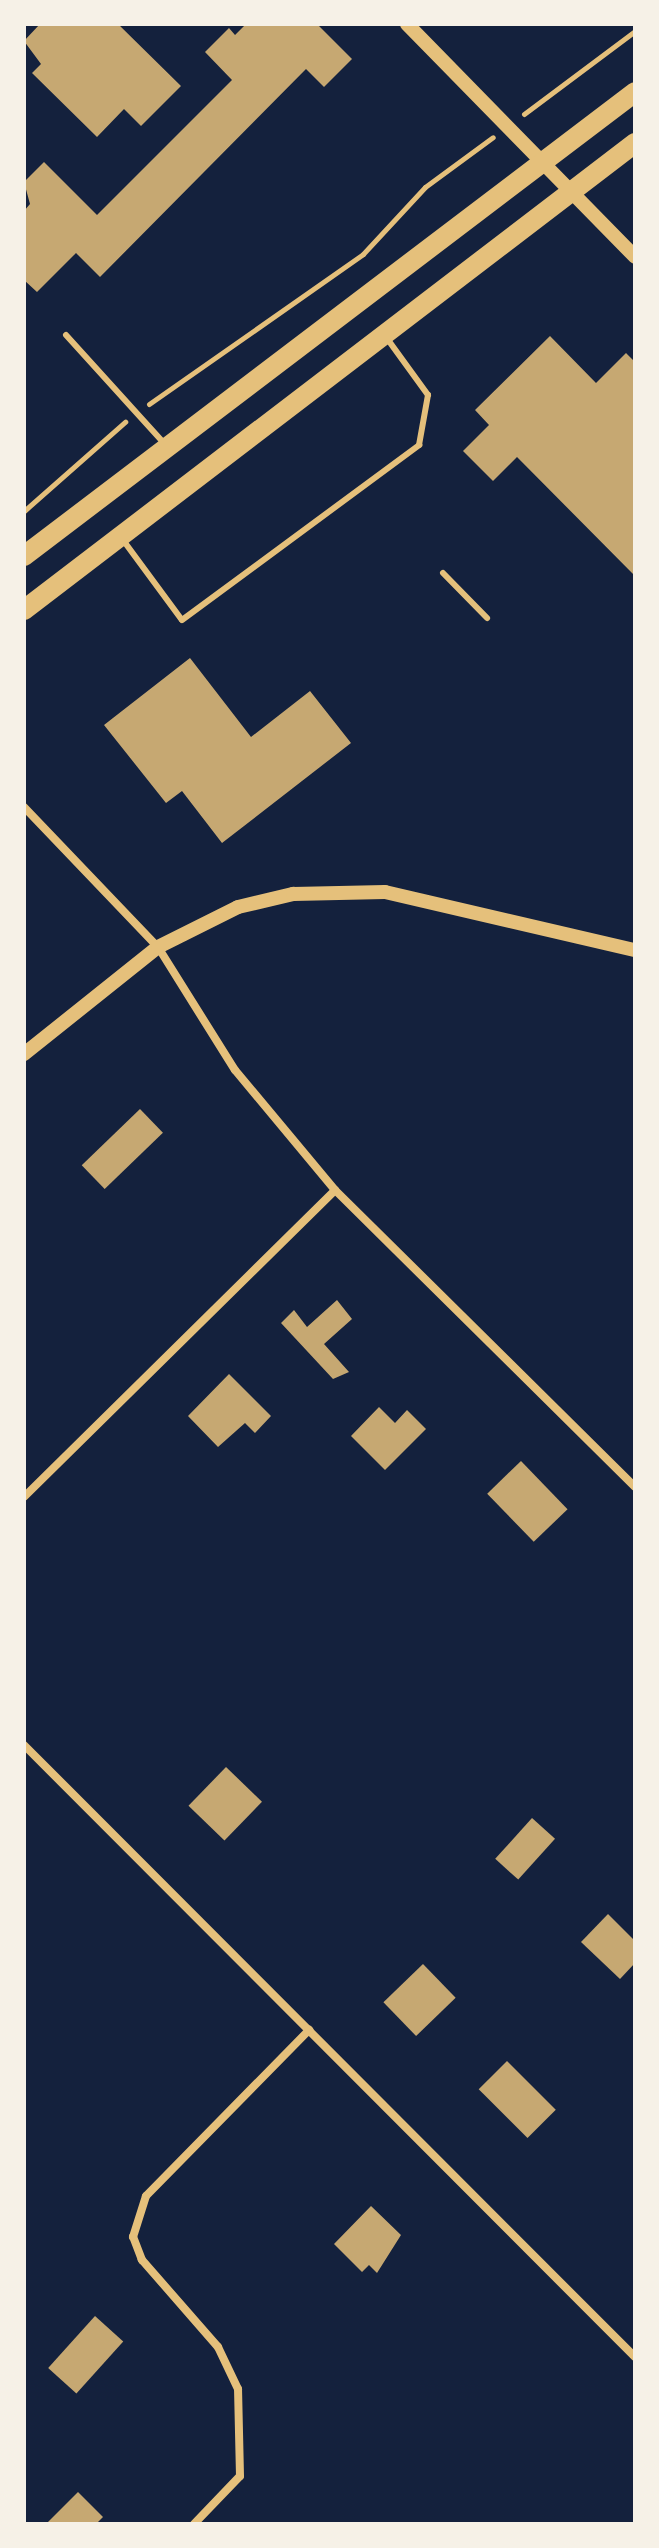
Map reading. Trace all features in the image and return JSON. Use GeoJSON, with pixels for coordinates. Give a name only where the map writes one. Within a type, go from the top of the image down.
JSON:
{"type":"FeatureCollection","features":[{"type":"Feature","properties":{"kind":"main road"},"geometry":{"type":"LineString","coordinates":[[24,556],[635,92]]}},
{"type":"Feature","properties":{"kind":"main road"},"geometry":{"type":"LineString","coordinates":[[24,610],[635,143]]}},
{"type":"Feature","properties":{"kind":"street"},"geometry":{"type":"LineString","coordinates":[[407,24],[635,257]]}},
{"type":"Feature","properties":{"kind":"street"},"geometry":{"type":"LineString","coordinates":[[24,807],[158,947],[235,1070],[335,1190],[635,1487]]}},
{"type":"Feature","properties":{"kind":"street"},"geometry":{"type":"LineString","coordinates":[[24,1054],[158,947],[238,907],[277,898],[385,892],[635,950]]}},
{"type":"Feature","properties":{"kind":"street"},"geometry":{"type":"LineString","coordinates":[[24,1497],[335,1190]]}},
{"type":"Feature","properties":{"kind":"street"},"geometry":{"type":"LineString","coordinates":[[24,1745],[635,2357]]}},
{"type":"Feature","properties":{"kind":"street"},"geometry":{"type":"LineString","coordinates":[[194,2524],[240,2476],[238,2389],[218,2347],[142,2260],[133,2237],[146,2196],[309,2030]]}},
{"type":"Feature","properties":{"kind":"lane"},"geometry":{"type":"LineString","coordinates":[[121,537],[182,620],[419,445],[428,395],[383,333]]}},
{"type":"Feature","properties":{"kind":"lane"},"geometry":{"type":"LineString","coordinates":[[66,335],[168,447]]}},
{"type":"Feature","properties":{"kind":"lane"},"geometry":{"type":"LineString","coordinates":[[443,573],[487,618]]}},
{"type":"Feature","properties":{"kind":"path"},"geometry":{"type":"LineString","coordinates":[[24,511],[137,413],[363,254],[425,187],[635,31]]}},
{"type":"Feature","properties":{"kind":"building"},"geometry":{"type":"Polygon","coordinates":[[[40,24],[118,24],[181,86],[141,126],[124,109],[97,137],[32,73],[41,64],[24,41],[40,24]]]}},
{"type":"Feature","properties":{"kind":"building"},"geometry":{"type":"Polygon","coordinates":[[[246,24],[317,24],[352,59],[324,87],[306,69],[100,277],[76,253],[37,292],[24,280],[24,211],[30,204],[24,182],[44,162],[97,215],[232,80],[205,52],[229,28],[235,35],[246,24]]]}},
{"type":"Feature","properties":{"kind":"building"},"geometry":{"type":"Polygon","coordinates":[[[550,336],[596,383],[626,353],[635,362],[635,576],[517,457],[493,481],[463,451],[489,425],[475,410],[550,336]]]}},
{"type":"Feature","properties":{"kind":"building"},"geometry":{"type":"Polygon","coordinates":[[[190,658],[251,737],[310,691],[351,743],[222,843],[182,791],[166,803],[104,725],[190,658]]]}},
{"type":"Feature","properties":{"kind":"building"},"geometry":{"type":"Polygon","coordinates":[[[140,1109],[163,1133],[105,1189],[82,1165],[140,1109]]]}},
{"type":"Feature","properties":{"kind":"building"},"geometry":{"type":"Polygon","coordinates":[[[337,1300],[352,1319],[324,1344],[349,1372],[333,1379],[281,1323],[294,1310],[307,1327],[337,1300]]]}},
{"type":"Feature","properties":{"kind":"building"},"geometry":{"type":"Polygon","coordinates":[[[229,1374],[271,1416],[255,1433],[245,1423],[218,1447],[188,1416],[229,1374]]]}},
{"type":"Feature","properties":{"kind":"building"},"geometry":{"type":"Polygon","coordinates":[[[379,1407],[395,1423],[407,1410],[426,1429],[385,1470],[351,1436],[379,1407]]]}},
{"type":"Feature","properties":{"kind":"building"},"geometry":{"type":"Polygon","coordinates":[[[521,1461],[568,1509],[534,1542],[487,1494],[521,1461]]]}},
{"type":"Feature","properties":{"kind":"building"},"geometry":{"type":"Polygon","coordinates":[[[226,1767],[262,1802],[224,1841],[188,1806],[226,1767]]]}},
{"type":"Feature","properties":{"kind":"building"},"geometry":{"type":"Polygon","coordinates":[[[532,1818],[555,1839],[518,1880],[495,1859],[532,1818]]]}},
{"type":"Feature","properties":{"kind":"building"},"geometry":{"type":"Polygon","coordinates":[[[608,1914],[635,1941],[635,1963],[620,1979],[581,1942],[608,1914]]]}},
{"type":"Feature","properties":{"kind":"building"},"geometry":{"type":"Polygon","coordinates":[[[423,1964],[456,1998],[416,2036],[383,2002],[423,1964]]]}},
{"type":"Feature","properties":{"kind":"building"},"geometry":{"type":"Polygon","coordinates":[[[507,2061],[556,2110],[528,2138],[479,2089],[507,2061]]]}},
{"type":"Feature","properties":{"kind":"building"},"geometry":{"type":"Polygon","coordinates":[[[371,2206],[401,2235],[377,2273],[369,2265],[362,2272],[334,2244],[371,2206]]]}},
{"type":"Feature","properties":{"kind":"building"},"geometry":{"type":"Polygon","coordinates":[[[95,2316],[123,2341],[76,2393],[48,2368],[95,2316]]]}},
{"type":"Feature","properties":{"kind":"building"},"geometry":{"type":"Polygon","coordinates":[[[78,2492],[103,2517],[96,2524],[46,2524],[78,2492]]]}}]}
